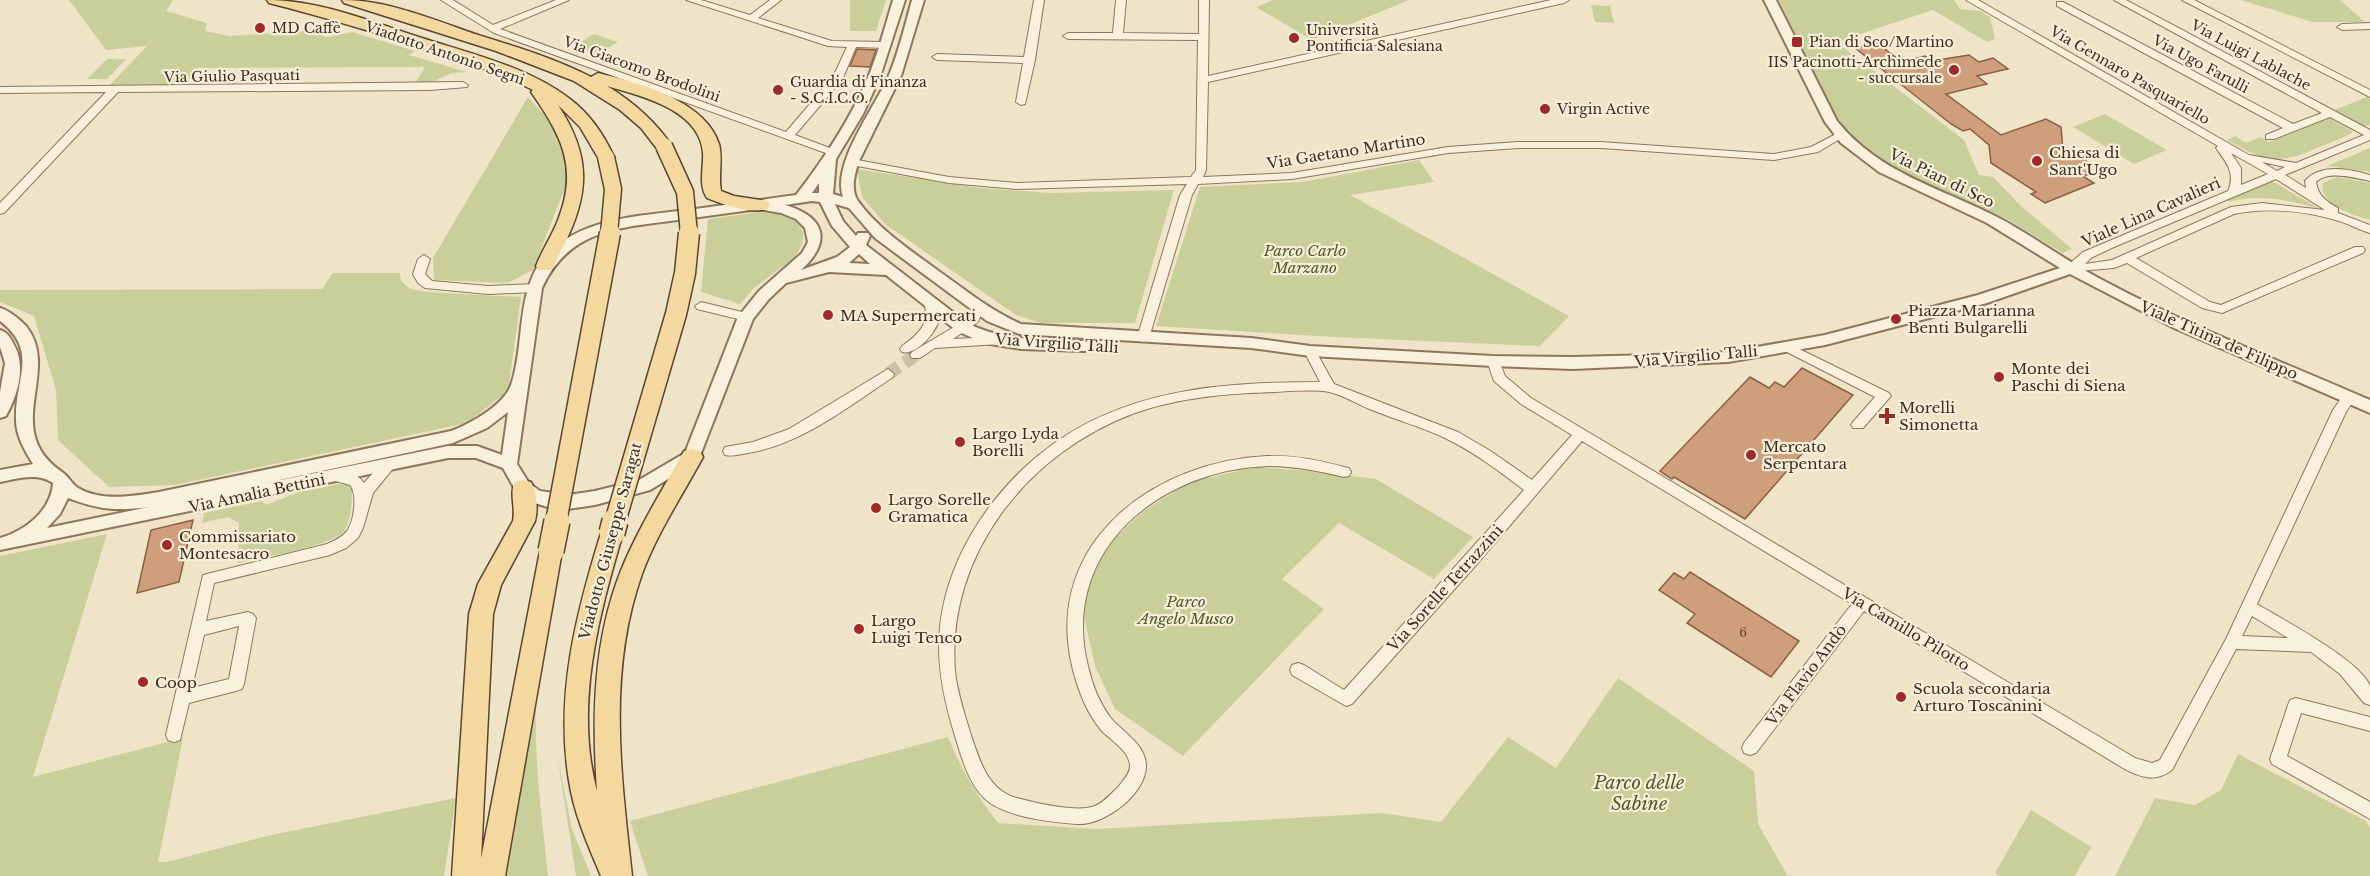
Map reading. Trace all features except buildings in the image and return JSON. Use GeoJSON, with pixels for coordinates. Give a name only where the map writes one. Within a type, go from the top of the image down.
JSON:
{"type":"FeatureCollection","features":[{"type":"Feature","properties":{"kind":"main road","name":"Viadotto Antonio Segni"},"geometry":{"type":"LineString","coordinates":[[274,0],[406,37],[531,83],[557,97],[578,114],[594,134],[606,157],[613,189],[612,215],[491,876]]}},
{"type":"Feature","properties":{"kind":"main road","name":"Viadotto Antonio Segni"},"geometry":{"type":"LineString","coordinates":[[349,0],[463,34],[545,63],[604,91],[640,118],[664,146],[674,162],[683,188],[689,234],[684,277],[666,347]]}},
{"type":"Feature","properties":{"kind":"main road"},"geometry":{"type":"LineString","coordinates":[[545,63],[595,76],[684,110],[698,122],[707,135],[712,156],[713,194],[727,201],[761,205]]}},
{"type":"Feature","properties":{"kind":"main road"},"geometry":{"type":"LineString","coordinates":[[531,83],[545,99],[565,130],[576,164],[576,183],[570,209],[545,266]]}},
{"type":"Feature","properties":{"kind":"main road","name":"Viadotto Giuseppe Saragat"},"geometry":{"type":"LineString","coordinates":[[617,876],[594,828],[584,795],[576,744],[575,708],[582,642],[595,586],[666,347]]}},
{"type":"Feature","properties":{"kind":"main road"},"geometry":{"type":"LineString","coordinates":[[617,876],[610,790],[607,704],[608,669],[618,611],[635,563],[692,458]]}},
{"type":"Feature","properties":{"kind":"main road"},"geometry":{"type":"LineString","coordinates":[[466,876],[480,614],[488,589],[524,521],[526,512],[523,488]]}},
{"type":"Feature","properties":{"kind":"street","name":"Via Giacomo Brodolini"},"geometry":{"type":"LineString","coordinates":[[446,0],[493,28],[788,136],[832,156]]}},
{"type":"Feature","properties":{"kind":"street"},"geometry":{"type":"LineString","coordinates":[[493,28],[564,0]]}},
{"type":"Feature","properties":{"kind":"street"},"geometry":{"type":"LineString","coordinates":[[691,0],[827,43],[852,46],[885,45]]}},
{"type":"Feature","properties":{"kind":"street"},"geometry":{"type":"LineString","coordinates":[[751,19],[776,0]]}},
{"type":"Feature","properties":{"kind":"street"},"geometry":{"type":"LineString","coordinates":[[801,198],[832,156],[863,101],[885,45],[899,0]]}},
{"type":"Feature","properties":{"kind":"street"},"geometry":{"type":"LineString","coordinates":[[852,162],[896,75],[918,0]]}},
{"type":"Feature","properties":{"kind":"street"},"geometry":{"type":"LineString","coordinates":[[1021,102],[1039,0]]}},
{"type":"Feature","properties":{"kind":"street"},"geometry":{"type":"LineString","coordinates":[[1118,36],[1121,0]]}},
{"type":"Feature","properties":{"kind":"street"},"geometry":{"type":"LineString","coordinates":[[1143,338],[1186,195],[1201,170],[1203,160],[1204,0]]}},
{"type":"Feature","properties":{"kind":"street"},"geometry":{"type":"LineString","coordinates":[[1204,80],[1564,0]]}},
{"type":"Feature","properties":{"kind":"street","name":"Via Pian di Sco"},"geometry":{"type":"LineString","coordinates":[[1770,0],[1816,97],[1840,136],[1888,172],[1999,224],[2071,269]]}},
{"type":"Feature","properties":{"kind":"street","name":"Via Gennaro Pasquariello"},"geometry":{"type":"LineString","coordinates":[[1971,0],[2275,174],[2334,212]]}},
{"type":"Feature","properties":{"kind":"street","name":"Via Luigi Lablache"},"geometry":{"type":"LineString","coordinates":[[2118,0],[2370,135]]}},
{"type":"Feature","properties":{"kind":"street"},"geometry":{"type":"LineString","coordinates":[[2187,0],[2370,94]]}},
{"type":"Feature","properties":{"kind":"street","name":"Via Ugo Farulli"},"geometry":{"type":"LineString","coordinates":[[2060,4],[2292,128]]}},
{"type":"Feature","properties":{"kind":"street"},"geometry":{"type":"LineString","coordinates":[[2342,27],[2370,26]]}},
{"type":"Feature","properties":{"kind":"street"},"geometry":{"type":"LineString","coordinates":[[1068,36],[1204,37]]}},
{"type":"Feature","properties":{"kind":"street"},"geometry":{"type":"LineString","coordinates":[[788,136],[838,78],[852,46]]}},
{"type":"Feature","properties":{"kind":"street"},"geometry":{"type":"LineString","coordinates":[[937,57],[1030,60]]}},
{"type":"Feature","properties":{"kind":"street","name":"Via Giulio Pasquati"},"geometry":{"type":"LineString","coordinates":[[0,90],[463,85]]}},
{"type":"Feature","properties":{"kind":"street"},"geometry":{"type":"LineString","coordinates":[[0,210],[114,90]]}},
{"type":"Feature","properties":{"kind":"street"},"geometry":{"type":"LineString","coordinates":[[2270,137],[2330,113]]}},
{"type":"Feature","properties":{"kind":"street","name":"Viale Lina Cavalieri"},"geometry":{"type":"LineString","coordinates":[[2071,269],[2095,250],[2370,135]]}},
{"type":"Feature","properties":{"kind":"street","name":"Via Gaetano Martino"},"geometry":{"type":"LineString","coordinates":[[852,162],[938,178],[1017,186],[1292,176],[1448,150],[1518,145],[1601,145],[1774,157],[1814,150],[1840,136]]}},
{"type":"Feature","properties":{"kind":"street"},"geometry":{"type":"LineString","coordinates":[[2213,140],[2235,167],[2238,179],[2233,192]]}},
{"type":"Feature","properties":{"kind":"street"},"geometry":{"type":"LineString","coordinates":[[2232,151],[2296,166],[2331,172],[2349,172],[2370,178]]}},
{"type":"Feature","properties":{"kind":"street","name":"Via Virgilio Talli"},"geometry":{"type":"LineString","coordinates":[[832,156],[826,178],[827,197],[837,222],[860,246],[962,327],[996,341],[1237,352],[1310,351],[1573,363],[1719,358],[1825,340],[1945,309],[2071,269]]}},
{"type":"Feature","properties":{"kind":"street","name":"Via Virgilio Talli"},"geometry":{"type":"LineString","coordinates":[[852,162],[848,189],[865,221],[880,235],[1004,324],[1024,330],[1251,343],[1310,351]]}},
{"type":"Feature","properties":{"kind":"street"},"geometry":{"type":"LineString","coordinates":[[2331,172],[2313,178],[2310,186],[2319,201],[2334,212],[2366,226]]}},
{"type":"Feature","properties":{"kind":"street"},"geometry":{"type":"LineString","coordinates":[[761,205],[795,213],[808,221],[814,231],[815,242],[811,252],[759,300],[746,317],[692,458],[644,485],[589,499],[568,502],[546,500],[534,496],[523,488],[508,464],[535,288],[545,266],[556,254],[572,242],[607,226],[801,198],[827,197],[856,206]]}},
{"type":"Feature","properties":{"kind":"street","name":"Viale Lina Cavalieri"},"geometry":{"type":"LineString","coordinates":[[2071,269],[2102,267],[2242,208],[2284,208],[2366,226]]}},
{"type":"Feature","properties":{"kind":"street"},"geometry":{"type":"LineString","coordinates":[[778,283],[845,259],[860,246],[865,221]]}},
{"type":"Feature","properties":{"kind":"street"},"geometry":{"type":"LineString","coordinates":[[2127,258],[2206,305],[2222,309],[2359,250]]}},
{"type":"Feature","properties":{"kind":"street"},"geometry":{"type":"LineString","coordinates":[[424,259],[419,274],[429,285],[488,290],[535,288]]}},
{"type":"Feature","properties":{"kind":"street"},"geometry":{"type":"LineString","coordinates":[[814,270],[851,267],[893,272]]}},
{"type":"Feature","properties":{"kind":"street","name":"Viale Titina de Filippo"},"geometry":{"type":"LineString","coordinates":[[2071,269],[2126,299],[2370,406]]}},
{"type":"Feature","properties":{"kind":"street"},"geometry":{"type":"LineString","coordinates":[[929,300],[934,311],[932,325],[911,352],[932,344],[962,327],[976,316],[978,307]]}},
{"type":"Feature","properties":{"kind":"street"},"geometry":{"type":"LineString","coordinates":[[701,306],[746,317]]}},
{"type":"Feature","properties":{"kind":"street"},"geometry":{"type":"LineString","coordinates":[[0,313],[19,327],[29,342],[32,367],[24,422],[32,449],[47,472]]}},
{"type":"Feature","properties":{"kind":"street"},"geometry":{"type":"LineString","coordinates":[[0,334],[10,348],[14,364],[11,384],[0,412]]}},
{"type":"Feature","properties":{"kind":"street"},"geometry":{"type":"LineString","coordinates":[[932,344],[996,341]]}},
{"type":"Feature","properties":{"kind":"street"},"geometry":{"type":"LineString","coordinates":[[1787,347],[1884,396],[1858,425]]}},
{"type":"Feature","properties":{"kind":"street"},"geometry":{"type":"LineString","coordinates":[[1310,351],[1329,387]]}},
{"type":"Feature","properties":{"kind":"street","name":"Via Camillo Pilotto"},"geometry":{"type":"LineString","coordinates":[[1493,361],[1499,378],[1513,392],[1580,434],[2129,764],[2152,772],[2159,771],[2166,765],[2232,642],[2340,410],[2349,397]]}},
{"type":"Feature","properties":{"kind":"street"},"geometry":{"type":"LineString","coordinates":[[730,451],[768,442],[809,427],[836,410],[884,372]]}},
{"type":"Feature","properties":{"kind":"street"},"geometry":{"type":"LineString","coordinates":[[0,476],[28,470],[47,472],[55,475],[61,484],[77,496],[92,502],[140,502],[444,440],[468,432],[490,419],[509,401],[519,386]]}},
{"type":"Feature","properties":{"kind":"street"},"geometry":{"type":"LineString","coordinates":[[1344,472],[1289,462],[1235,464],[1184,477],[1134,506],[1109,531],[1089,561],[1079,590],[1075,623],[1078,657],[1086,684],[1104,721],[1133,753],[1138,763],[1135,777],[1111,805],[1087,816],[1076,816],[1006,802],[995,797],[986,789],[970,754],[954,708],[947,672],[951,604],[960,573],[982,528],[1006,493],[1036,465],[1080,433],[1108,418],[1176,396],[1208,391],[1329,387],[1451,435],[1487,455],[1532,488]]}},
{"type":"Feature","properties":{"kind":"street","name":"Via Sorelle Tetrazzini"},"geometry":{"type":"LineString","coordinates":[[1298,670],[1346,699],[1472,560],[1580,434]]}},
{"type":"Feature","properties":{"kind":"street","name":"Via Amalia Bettini"},"geometry":{"type":"LineString","coordinates":[[1,544],[463,451],[486,454],[508,464]]}},
{"type":"Feature","properties":{"kind":"street"},"geometry":{"type":"LineString","coordinates":[[174,735],[208,579],[330,549],[341,544],[356,531],[363,499],[373,480],[389,465]]}},
{"type":"Feature","properties":{"kind":"street"},"geometry":{"type":"LineString","coordinates":[[337,476],[350,477],[356,481],[363,499]]}},
{"type":"Feature","properties":{"kind":"street"},"geometry":{"type":"LineString","coordinates":[[1,544],[28,532],[49,515],[60,498],[61,484]]}},
{"type":"Feature","properties":{"kind":"street","name":"Via Flavio Andò"},"geometry":{"type":"LineString","coordinates":[[1750,748],[1862,602]]}},
{"type":"Feature","properties":{"kind":"street"},"geometry":{"type":"LineString","coordinates":[[2248,607],[2314,646],[2346,669],[2370,698]]}},
{"type":"Feature","properties":{"kind":"street"},"geometry":{"type":"LineString","coordinates":[[182,698],[236,684],[248,618],[196,630]]}},
{"type":"Feature","properties":{"kind":"street"},"geometry":{"type":"LineString","coordinates":[[2232,642],[2314,646]]}},
{"type":"Feature","properties":{"kind":"street"},"geometry":{"type":"LineString","coordinates":[[2370,724],[2296,705],[2278,759],[2370,811]]}},
{"type":"Feature","properties":{"kind":"green space"},"geometry":{"type":"Polygon","coordinates":[[[69,0],[173,0],[166,11],[207,23],[205,31],[229,36],[307,31],[327,37],[352,32],[415,51],[409,55],[467,72],[452,73],[432,82],[416,82],[425,67],[199,68],[184,85],[110,85],[147,46],[106,50],[69,0]]]}},
{"type":"Feature","properties":{"kind":"green space"},"geometry":{"type":"Polygon","coordinates":[[[850,0],[886,0],[876,31],[850,31],[850,0]]]}},
{"type":"Feature","properties":{"kind":"green space"},"geometry":{"type":"Polygon","coordinates":[[[1274,0],[1409,0],[1312,40],[1256,7],[1274,0]]]}},
{"type":"Feature","properties":{"kind":"green space"},"geometry":{"type":"Polygon","coordinates":[[[1779,0],[1954,0],[1960,9],[1980,11],[1990,17],[1995,39],[1987,42],[1933,10],[1836,42],[1964,140],[1979,175],[1993,177],[2021,206],[2072,249],[2063,253],[2007,219],[1925,184],[1883,163],[1859,145],[1835,115],[1779,0]]]}},
{"type":"Feature","properties":{"kind":"green space"},"geometry":{"type":"Polygon","coordinates":[[[2241,0],[2340,0],[2365,22],[2312,22],[2241,0]]]}},
{"type":"Feature","properties":{"kind":"green space"},"geometry":{"type":"Polygon","coordinates":[[[1591,5],[1610,6],[1614,23],[1595,22],[1591,5]]]}},
{"type":"Feature","properties":{"kind":"green space"},"geometry":{"type":"Polygon","coordinates":[[[594,34],[618,42],[596,55],[572,47],[594,34]]]}},
{"type":"Feature","properties":{"kind":"green space"},"geometry":{"type":"Polygon","coordinates":[[[107,59],[126,59],[107,79],[87,79],[107,59]]]}},
{"type":"Feature","properties":{"kind":"green space"},"geometry":{"type":"Polygon","coordinates":[[[528,97],[558,130],[569,177],[533,270],[508,283],[434,280],[433,258],[528,97]]]}},
{"type":"Feature","properties":{"kind":"green space"},"geometry":{"type":"Polygon","coordinates":[[[2367,97],[2370,99],[2370,125],[2363,126],[2332,111],[2367,97]]]}},
{"type":"Feature","properties":{"kind":"green space"},"geometry":{"type":"Polygon","coordinates":[[[2105,114],[2167,150],[2134,164],[2073,127],[2105,114]]]}},
{"type":"Feature","properties":{"kind":"green space"},"geometry":{"type":"Polygon","coordinates":[[[2329,118],[2353,132],[2292,157],[2272,159],[2262,157],[2227,140],[2235,136],[2246,143],[2261,137],[2269,142],[2329,118]]]}},
{"type":"Feature","properties":{"kind":"green space"},"geometry":{"type":"Polygon","coordinates":[[[2370,148],[2370,172],[2327,166],[2370,148]]]}},
{"type":"Feature","properties":{"kind":"green space","name":"Parco Carlo Marzano"},"geometry":{"type":"Polygon","coordinates":[[[1419,160],[1434,182],[1350,195],[1569,316],[1540,346],[1156,326],[1200,187],[1303,182],[1419,160]]]}},
{"type":"Feature","properties":{"kind":"green space"},"geometry":{"type":"Polygon","coordinates":[[[857,169],[980,188],[1050,193],[1174,190],[1135,323],[1041,323],[1016,315],[885,224],[862,197],[857,169]]]}},
{"type":"Feature","properties":{"kind":"green space"},"geometry":{"type":"Polygon","coordinates":[[[2337,177],[2370,183],[2370,220],[2339,208],[2326,198],[2323,183],[2337,177]]]}},
{"type":"Feature","properties":{"kind":"green space"},"geometry":{"type":"Polygon","coordinates":[[[2272,181],[2320,209],[2275,199],[2252,198],[2229,202],[2225,200],[2272,181]]]}},
{"type":"Feature","properties":{"kind":"green space"},"geometry":{"type":"Polygon","coordinates":[[[760,212],[782,216],[798,224],[803,238],[793,259],[754,288],[740,304],[701,292],[708,219],[760,212]]]}},
{"type":"Feature","properties":{"kind":"green space"},"geometry":{"type":"Polygon","coordinates":[[[333,273],[400,273],[401,281],[410,289],[426,292],[521,297],[508,391],[467,423],[175,485],[109,487],[58,440],[56,390],[34,316],[0,302],[0,290],[322,289],[333,273]]]}},
{"type":"Feature","properties":{"kind":"green space","name":"Parco Angelo Musco"},"geometry":{"type":"Polygon","coordinates":[[[1257,467],[1376,479],[1473,537],[1434,579],[1339,523],[1282,579],[1324,609],[1183,756],[1115,709],[1095,666],[1083,612],[1094,566],[1116,537],[1141,513],[1189,482],[1257,467]]]}},
{"type":"Feature","properties":{"kind":"green space"},"geometry":{"type":"Polygon","coordinates":[[[338,484],[348,485],[352,490],[351,511],[346,527],[337,537],[311,547],[238,563],[239,523],[228,517],[202,523],[204,513],[262,501],[266,505],[296,493],[338,484]]]}},
{"type":"Feature","properties":{"kind":"green space"},"geometry":{"type":"Polygon","coordinates":[[[107,534],[33,777],[183,738],[158,862],[167,862],[266,836],[456,798],[444,876],[0,876],[0,556],[107,534]]]}},
{"type":"Feature","properties":{"kind":"green space","name":"Parco delle Sabine"},"geometry":{"type":"Polygon","coordinates":[[[1618,678],[1754,771],[1758,824],[1788,876],[648,876],[630,821],[948,737],[970,782],[998,823],[1095,829],[1382,813],[1441,822],[1508,737],[1556,768],[1618,678]]]}},
{"type":"Feature","properties":{"kind":"green space"},"geometry":{"type":"Polygon","coordinates":[[[536,703],[537,768],[548,876],[505,876],[536,703]]]}},
{"type":"Feature","properties":{"kind":"green space"},"geometry":{"type":"Polygon","coordinates":[[[2238,754],[2366,821],[2370,828],[2370,876],[2115,876],[2155,798],[2195,805],[2221,790],[2238,754]]]}},
{"type":"Feature","properties":{"kind":"green space"},"geometry":{"type":"Polygon","coordinates":[[[558,760],[572,829],[591,876],[576,876],[558,760]]]}},
{"type":"Feature","properties":{"kind":"green space"},"geometry":{"type":"Polygon","coordinates":[[[2031,810],[2091,847],[2075,876],[2000,876],[1995,873],[2031,810]]]}},
{"type":"Feature","properties":{"kind":"tunnel"},"geometry":{"type":"LineString","coordinates":[[888,374],[916,355]]}},
{"type":"Feature","properties":{"kind":"place","name":"MD Caffè"},"geometry":{"type":"Point","coordinates":[260,28]}},
{"type":"Feature","properties":{"kind":"place","name":"Università Pontificia Salesiana"},"geometry":{"type":"Point","coordinates":[1294,38]}},
{"type":"Feature","properties":{"kind":"place","name":"Pian di Sco/Martino"},"geometry":{"type":"Point","coordinates":[1797,42]}},
{"type":"Feature","properties":{"kind":"place","name":"IIS Pacinotti-Archimede - succursale"},"geometry":{"type":"Point","coordinates":[1954,70]}},
{"type":"Feature","properties":{"kind":"place","name":"Guardia di Finanza - S.C.I.C.O."},"geometry":{"type":"Point","coordinates":[778,90]}},
{"type":"Feature","properties":{"kind":"place","name":"Virgin Active"},"geometry":{"type":"Point","coordinates":[1545,109]}},
{"type":"Feature","properties":{"kind":"place","name":"Chiesa di Sant'Ugo"},"geometry":{"type":"Point","coordinates":[2037,161]}},
{"type":"Feature","properties":{"kind":"place","name":"MA Supermercati"},"geometry":{"type":"Point","coordinates":[828,315]}},
{"type":"Feature","properties":{"kind":"place","name":"Piazza Marianna Benti Bulgarelli"},"geometry":{"type":"Point","coordinates":[1896,319]}},
{"type":"Feature","properties":{"kind":"place","name":"Monte dei Paschi di Siena"},"geometry":{"type":"Point","coordinates":[1999,377]}},
{"type":"Feature","properties":{"kind":"place","name":"Morelli Simonetta"},"geometry":{"type":"Point","coordinates":[1887,416]}},
{"type":"Feature","properties":{"kind":"place","name":"Largo Lyda Borelli"},"geometry":{"type":"Point","coordinates":[960,442]}},
{"type":"Feature","properties":{"kind":"place","name":"Mercato Serpentara"},"geometry":{"type":"Point","coordinates":[1751,455]}},
{"type":"Feature","properties":{"kind":"place","name":"Largo Sorelle Gramatica"},"geometry":{"type":"Point","coordinates":[876,508]}},
{"type":"Feature","properties":{"kind":"place","name":"Commissariato Montesacro"},"geometry":{"type":"Point","coordinates":[167,545]}},
{"type":"Feature","properties":{"kind":"place","name":"Largo Luigi Tenco"},"geometry":{"type":"Point","coordinates":[859,629]}},
{"type":"Feature","properties":{"kind":"place","name":"Coop"},"geometry":{"type":"Point","coordinates":[143,682]}},
{"type":"Feature","properties":{"kind":"place","name":"Scuola secondaria Arturo Toscanini"},"geometry":{"type":"Point","coordinates":[1901,697]}}]}
